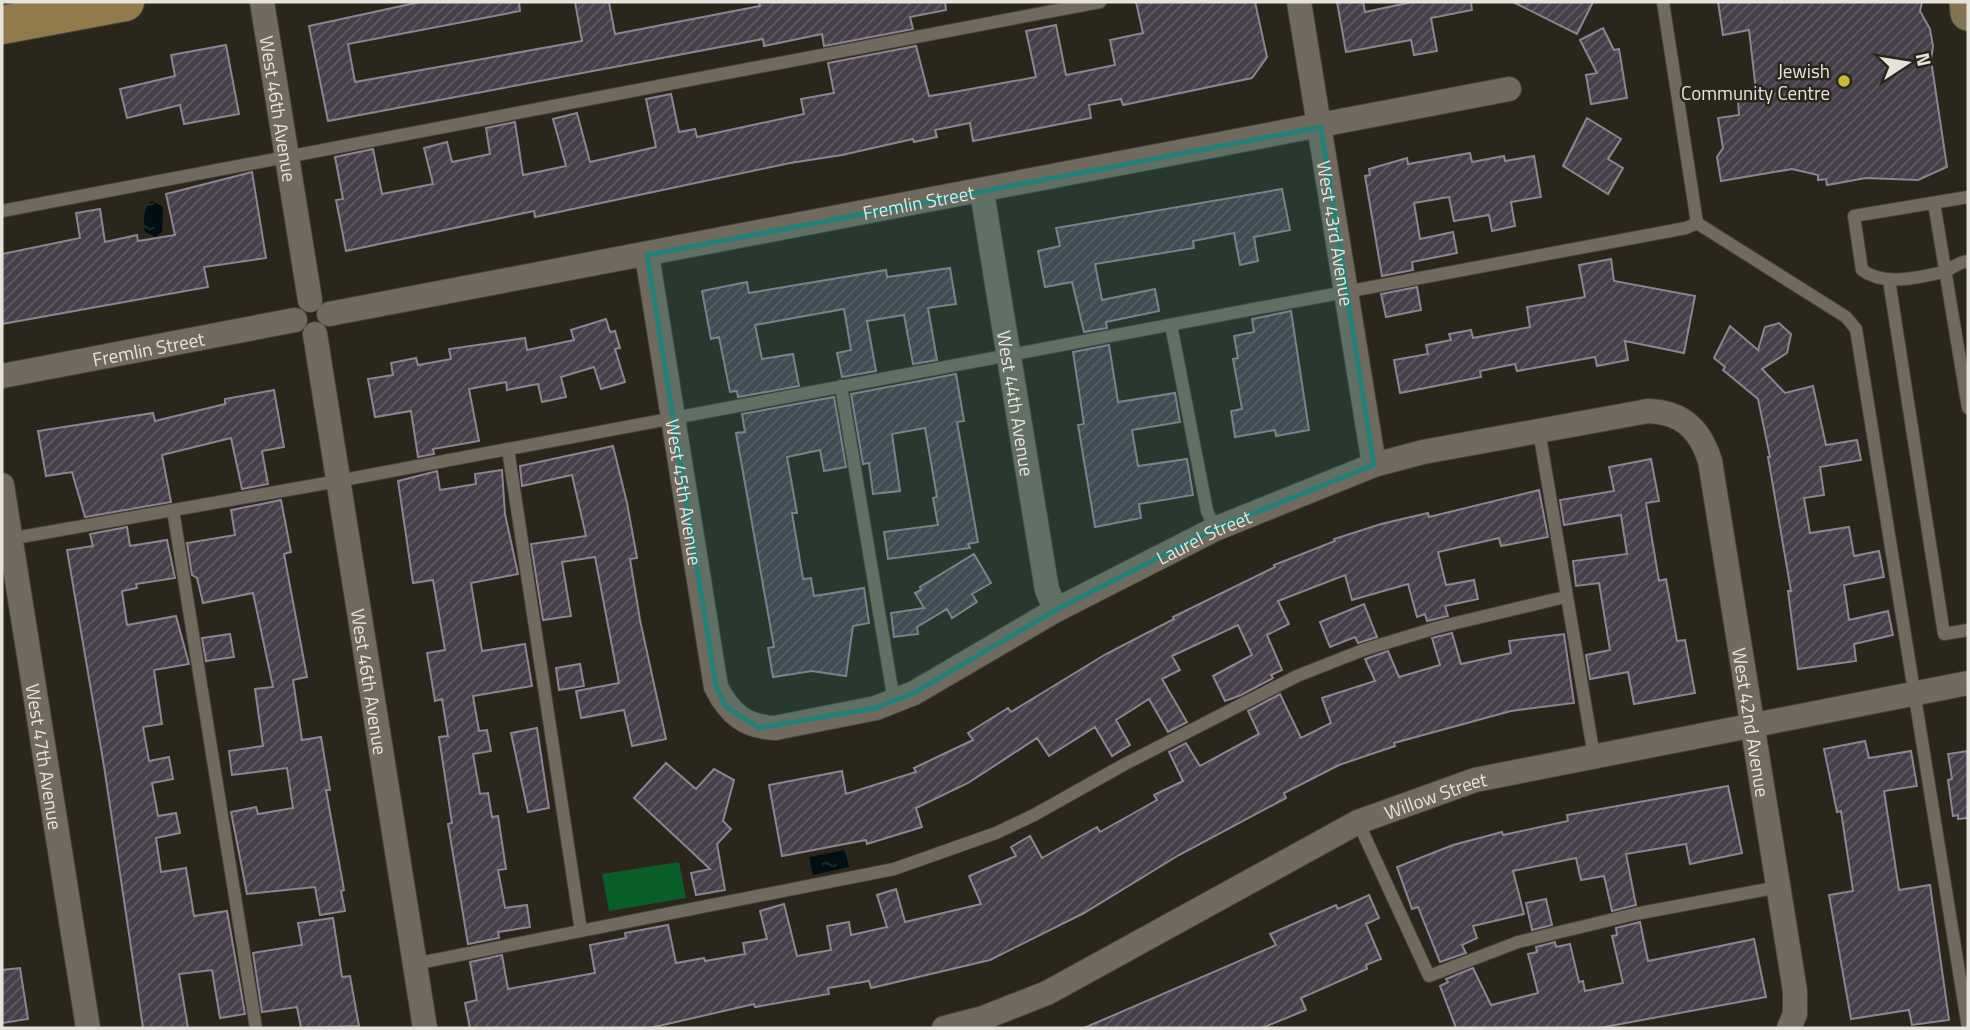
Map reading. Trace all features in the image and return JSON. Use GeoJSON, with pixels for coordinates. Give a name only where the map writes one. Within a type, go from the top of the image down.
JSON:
{"type":"FeatureCollection","features":[{"type":"Feature","properties":{"kind":"main road"},"geometry":{"type":"LineString","coordinates":[[2,25],[125,2]]}},
{"type":"Feature","properties":{"kind":"main road"},"geometry":{"type":"LineString","coordinates":[[1967,2],[1968,13]]}},
{"type":"Feature","properties":{"kind":"street","name":"West 46th Avenue"},"geometry":{"type":"LineString","coordinates":[[262,2],[425,1028]]}},
{"type":"Feature","properties":{"kind":"street","name":"West 43rd Avenue"},"geometry":{"type":"LineString","coordinates":[[1299,2],[1374,465]]}},
{"type":"Feature","properties":{"kind":"street","name":"Fremlin Street"},"geometry":{"type":"LineString","coordinates":[[2,376],[982,192],[1509,89]]}},
{"type":"Feature","properties":{"kind":"street","name":"West 44th Avenue"},"geometry":{"type":"LineString","coordinates":[[982,192],[1047,590],[1056,610]]}},
{"type":"Feature","properties":{"kind":"street","name":"West 45th Avenue"},"geometry":{"type":"LineString","coordinates":[[647,255],[716,687],[726,706],[741,720]]}},
{"type":"Feature","properties":{"kind":"street","name":"Laurel Street"},"geometry":{"type":"LineString","coordinates":[[741,720],[759,727],[775,728],[876,708],[914,693],[1056,610],[1215,529],[1374,465],[1423,452],[1648,411],[1674,415],[1689,423]]}},
{"type":"Feature","properties":{"kind":"street","name":"West 42nd Avenue"},"geometry":{"type":"LineString","coordinates":[[1689,423],[1703,439],[1710,461],[1754,725],[1796,991],[1795,1014],[1789,1028]]}},
{"type":"Feature","properties":{"kind":"street","name":"West 47th Avenue"},"geometry":{"type":"LineString","coordinates":[[2,485],[6,539],[88,1028]]}},
{"type":"Feature","properties":{"kind":"street","name":"Willow Street"},"geometry":{"type":"LineString","coordinates":[[944,1028],[983,1018],[1047,993],[1358,822],[1475,780],[1968,683]]}},
{"type":"Feature","properties":{"kind":"lane"},"geometry":{"type":"LineString","coordinates":[[2,211],[1100,2]]}},
{"type":"Feature","properties":{"kind":"lane"},"geometry":{"type":"LineString","coordinates":[[1663,2],[1697,223],[1846,317],[1856,329],[1968,1028]]}},
{"type":"Feature","properties":{"kind":"lane"},"geometry":{"type":"LineString","coordinates":[[1968,197],[1854,216],[1862,270],[1871,277],[1889,280],[1946,271],[1968,261]]}},
{"type":"Feature","properties":{"kind":"lane"},"geometry":{"type":"LineString","coordinates":[[1934,203],[1968,408]]}},
{"type":"Feature","properties":{"kind":"lane"},"geometry":{"type":"LineString","coordinates":[[6,539],[338,481],[674,416],[1009,356],[1346,290],[1686,228],[1697,223]]}},
{"type":"Feature","properties":{"kind":"lane"},"geometry":{"type":"LineString","coordinates":[[1889,280],[1944,634],[1968,630]]}},
{"type":"Feature","properties":{"kind":"lane"},"geometry":{"type":"LineString","coordinates":[[1171,325],[1207,511],[1215,529]]}},
{"type":"Feature","properties":{"kind":"lane"},"geometry":{"type":"LineString","coordinates":[[841,386],[894,701]]}},
{"type":"Feature","properties":{"kind":"lane"},"geometry":{"type":"LineString","coordinates":[[1539,432],[1594,756]]}},
{"type":"Feature","properties":{"kind":"lane"},"geometry":{"type":"LineString","coordinates":[[508,449],[581,931]]}},
{"type":"Feature","properties":{"kind":"lane"},"geometry":{"type":"LineString","coordinates":[[173,510],[256,1028]]}},
{"type":"Feature","properties":{"kind":"lane"},"geometry":{"type":"LineString","coordinates":[[414,964],[894,869],[943,853],[1034,816],[1125,764],[1297,676],[1363,650],[1439,627],[1565,597]]}},
{"type":"Feature","properties":{"kind":"lane"},"geometry":{"type":"LineString","coordinates":[[1358,822],[1429,976],[1518,942],[1635,914],[1779,887]]}},
{"type":"Feature","properties":{"kind":"highlighted area"},"geometry":{"type":"Polygon","coordinates":[[[1321,127],[1374,465],[1215,529],[1056,610],[914,693],[876,708],[759,728],[726,707],[716,687],[647,255],[1321,127]]]}},
{"type":"Feature","properties":{"kind":"green space"},"geometry":{"type":"Polygon","coordinates":[[[679,862],[686,898],[609,911],[602,874],[679,862]]]}},
{"type":"Feature","properties":{"kind":"water"},"geometry":{"type":"Polygon","coordinates":[[[152,201],[163,207],[162,232],[156,237],[145,232],[144,228],[145,211],[152,201]]]}},
{"type":"Feature","properties":{"kind":"water"},"geometry":{"type":"Polygon","coordinates":[[[845,850],[849,867],[813,875],[809,857],[845,850]]]}},
{"type":"Feature","properties":{"kind":"building"},"geometry":{"type":"Polygon","coordinates":[[[420,2],[519,2],[520,11],[348,44],[355,82],[582,41],[575,2],[609,2],[615,34],[760,6],[759,2],[945,2],[946,10],[910,17],[913,29],[824,46],[822,34],[764,46],[763,39],[328,121],[309,26],[420,2]]]}},
{"type":"Feature","properties":{"kind":"building"},"geometry":{"type":"Polygon","coordinates":[[[1136,2],[1255,2],[1267,57],[1252,78],[1123,105],[1121,99],[1089,105],[1091,118],[973,141],[970,123],[935,130],[937,137],[914,142],[913,139],[842,155],[790,163],[535,217],[534,211],[346,251],[336,200],[343,199],[335,157],[373,149],[382,194],[433,184],[424,148],[447,142],[452,162],[490,154],[486,128],[515,122],[523,175],[566,166],[553,119],[577,113],[590,162],[656,147],[646,99],[671,94],[679,132],[695,129],[697,137],[804,114],[801,99],[834,93],[828,63],[916,46],[929,96],[954,92],[1036,77],[1026,31],[1056,25],[1066,75],[1115,65],[1110,40],[1143,33],[1136,2]]]}},
{"type":"Feature","properties":{"kind":"building"},"geometry":{"type":"Polygon","coordinates":[[[1337,2],[1363,2],[1365,12],[1412,2],[1471,2],[1472,10],[1431,18],[1437,51],[1414,55],[1411,40],[1346,52],[1337,2]]]}},
{"type":"Feature","properties":{"kind":"building"},"geometry":{"type":"Polygon","coordinates":[[[1513,2],[1593,2],[1577,34],[1513,2]]]}},
{"type":"Feature","properties":{"kind":"building","name":"Jewish Community Centre"},"geometry":{"type":"Polygon","coordinates":[[[1718,2],[1922,2],[1920,11],[1930,29],[1933,46],[1931,60],[1947,167],[1918,180],[1866,178],[1827,185],[1826,179],[1818,180],[1818,175],[1792,169],[1721,181],[1717,157],[1723,148],[1718,118],[1739,115],[1738,101],[1757,99],[1749,30],[1723,35],[1718,2]]]}},
{"type":"Feature","properties":{"kind":"building"},"geometry":{"type":"Polygon","coordinates":[[[1603,28],[1614,50],[1619,49],[1627,98],[1591,104],[1586,75],[1597,73],[1580,40],[1603,28]]]}},
{"type":"Feature","properties":{"kind":"building"},"geometry":{"type":"Polygon","coordinates":[[[226,45],[239,114],[184,124],[180,105],[127,118],[120,89],[175,76],[171,55],[226,45]]]}},
{"type":"Feature","properties":{"kind":"building"},"geometry":{"type":"Polygon","coordinates":[[[1587,118],[1621,139],[1608,159],[1623,168],[1608,194],[1563,166],[1587,118]]]}},
{"type":"Feature","properties":{"kind":"building"},"geometry":{"type":"Polygon","coordinates":[[[1470,153],[1472,162],[1504,156],[1505,161],[1534,156],[1541,197],[1511,202],[1515,226],[1492,231],[1489,215],[1454,221],[1449,197],[1414,203],[1420,239],[1453,232],[1457,253],[1412,262],[1413,270],[1382,276],[1365,176],[1370,175],[1369,169],[1407,158],[1408,164],[1470,153]]]}},
{"type":"Feature","properties":{"kind":"building"},"geometry":{"type":"Polygon","coordinates":[[[252,172],[266,258],[204,267],[208,287],[2,324],[2,254],[80,238],[76,213],[100,209],[105,242],[137,235],[138,241],[175,235],[166,194],[252,172]]]}},
{"type":"Feature","properties":{"kind":"building"},"geometry":{"type":"Polygon","coordinates":[[[1282,189],[1290,230],[1254,237],[1258,261],[1240,265],[1234,233],[1193,241],[1194,248],[1095,264],[1102,300],[1155,289],[1159,311],[1106,322],[1107,328],[1084,332],[1072,282],[1045,287],[1038,251],[1060,246],[1056,228],[1282,189]]]}},
{"type":"Feature","properties":{"kind":"building"},"geometry":{"type":"Polygon","coordinates":[[[1611,259],[1614,281],[1695,296],[1684,353],[1625,341],[1628,360],[1597,366],[1595,357],[1517,371],[1515,364],[1480,371],[1481,377],[1400,393],[1394,360],[1428,354],[1426,345],[1451,340],[1449,334],[1471,330],[1473,338],[1530,327],[1527,307],[1585,297],[1579,265],[1611,259]]]}},
{"type":"Feature","properties":{"kind":"building"},"geometry":{"type":"Polygon","coordinates":[[[950,268],[956,304],[928,308],[937,360],[913,364],[904,315],[867,321],[876,371],[842,377],[837,353],[851,350],[844,309],[755,325],[762,359],[793,354],[799,386],[738,397],[737,391],[730,392],[719,337],[711,339],[702,291],[747,282],[749,293],[886,270],[887,277],[950,268]]]}},
{"type":"Feature","properties":{"kind":"building"},"geometry":{"type":"Polygon","coordinates":[[[1417,287],[1421,310],[1386,317],[1381,294],[1417,287]]]}},
{"type":"Feature","properties":{"kind":"building"},"geometry":{"type":"Polygon","coordinates":[[[1291,311],[1309,430],[1276,436],[1275,430],[1235,437],[1231,411],[1242,409],[1233,359],[1238,358],[1234,336],[1254,332],[1252,319],[1291,311]]]}},
{"type":"Feature","properties":{"kind":"building"},"geometry":{"type":"Polygon","coordinates":[[[606,319],[610,332],[615,331],[620,348],[615,349],[625,382],[601,389],[594,367],[561,377],[566,397],[542,402],[538,384],[507,390],[506,382],[469,389],[479,441],[433,449],[434,454],[418,457],[411,411],[375,417],[368,379],[393,375],[391,363],[416,358],[418,365],[451,359],[449,349],[525,338],[527,350],[574,340],[571,330],[606,319]]]}},
{"type":"Feature","properties":{"kind":"building"},"geometry":{"type":"Polygon","coordinates":[[[1779,323],[1791,334],[1787,353],[1762,369],[1785,393],[1813,386],[1826,445],[1857,440],[1861,460],[1820,467],[1824,495],[1804,498],[1810,533],[1849,527],[1854,556],[1879,551],[1884,577],[1844,585],[1849,620],[1888,611],[1893,635],[1854,644],[1856,661],[1798,669],[1788,591],[1791,591],[1758,399],[1723,370],[1725,367],[1714,358],[1730,326],[1758,350],[1765,327],[1779,323]]]}},
{"type":"Feature","properties":{"kind":"building"},"geometry":{"type":"Polygon","coordinates":[[[1109,345],[1118,402],[1175,393],[1180,422],[1132,430],[1138,466],[1187,459],[1193,495],[1139,504],[1141,518],[1095,527],[1078,425],[1084,424],[1073,352],[1109,345]]]}},
{"type":"Feature","properties":{"kind":"building"},"geometry":{"type":"Polygon","coordinates":[[[956,374],[964,421],[957,422],[978,542],[968,544],[970,548],[888,559],[884,532],[938,525],[933,498],[937,497],[925,428],[892,434],[900,491],[873,494],[869,463],[863,464],[851,394],[956,374]]]}},
{"type":"Feature","properties":{"kind":"building"},"geometry":{"type":"Polygon","coordinates":[[[274,390],[284,447],[262,451],[268,484],[242,489],[231,438],[162,455],[171,502],[85,517],[72,472],[46,476],[38,431],[153,413],[155,421],[225,404],[225,399],[274,390]]]}},
{"type":"Feature","properties":{"kind":"building"},"geometry":{"type":"Polygon","coordinates":[[[834,397],[846,467],[824,471],[820,450],[787,457],[797,513],[792,513],[803,579],[811,578],[814,596],[864,588],[869,623],[853,626],[846,676],[812,671],[773,677],[768,648],[774,647],[736,433],[745,432],[742,414],[834,397]]]}},
{"type":"Feature","properties":{"kind":"building"},"geometry":{"type":"Polygon","coordinates":[[[613,446],[637,558],[630,559],[640,620],[666,739],[632,746],[624,710],[581,718],[576,691],[619,683],[595,557],[562,562],[571,616],[543,620],[531,544],[586,536],[572,475],[522,486],[520,466],[613,446]]]}},
{"type":"Feature","properties":{"kind":"building"},"geometry":{"type":"Polygon","coordinates":[[[1651,459],[1659,501],[1646,503],[1659,581],[1666,579],[1677,641],[1685,640],[1695,693],[1634,704],[1628,672],[1590,679],[1586,655],[1610,650],[1599,583],[1576,586],[1573,561],[1627,554],[1621,515],[1564,525],[1560,500],[1614,491],[1609,467],[1651,459]]]}},
{"type":"Feature","properties":{"kind":"building"},"geometry":{"type":"Polygon","coordinates":[[[502,470],[505,514],[518,574],[471,583],[482,651],[525,644],[532,686],[473,696],[479,731],[487,730],[491,751],[473,754],[480,794],[488,793],[492,817],[498,816],[506,869],[498,870],[505,908],[527,905],[530,927],[498,932],[499,938],[468,944],[448,824],[452,823],[439,737],[448,736],[442,699],[435,701],[427,653],[445,650],[433,580],[413,583],[398,481],[437,471],[440,490],[476,484],[475,474],[502,470]]]}},
{"type":"Feature","properties":{"kind":"building"},"geometry":{"type":"Polygon","coordinates":[[[1539,490],[1548,537],[1501,546],[1499,538],[1438,552],[1446,585],[1474,580],[1478,599],[1445,606],[1448,616],[1427,621],[1425,614],[1417,617],[1408,584],[1352,600],[1345,575],[1278,601],[1289,624],[1267,635],[1282,670],[1271,675],[1273,678],[1241,695],[1225,701],[1213,676],[1252,655],[1238,625],[1172,656],[1180,670],[1162,679],[1187,722],[1168,732],[1149,699],[1116,720],[1130,745],[1112,756],[1095,727],[1049,756],[1037,738],[968,783],[916,808],[922,827],[867,844],[866,840],[782,856],[769,785],[842,771],[846,794],[916,772],[914,768],[973,740],[968,733],[1008,708],[1011,712],[1106,654],[1174,619],[1173,617],[1275,567],[1274,565],[1335,541],[1334,539],[1381,524],[1428,513],[1429,517],[1539,490]]]}},
{"type":"Feature","properties":{"kind":"building"},"geometry":{"type":"Polygon","coordinates":[[[281,500],[291,552],[284,554],[307,677],[293,680],[302,740],[321,737],[330,790],[326,790],[344,890],[341,891],[345,911],[320,915],[315,887],[247,894],[231,812],[256,807],[258,814],[293,808],[287,768],[232,775],[229,751],[263,746],[255,689],[273,687],[253,593],[203,603],[197,578],[192,575],[187,543],[235,535],[231,510],[281,500]]]}},
{"type":"Feature","properties":{"kind":"building"},"geometry":{"type":"Polygon","coordinates":[[[127,527],[130,546],[167,540],[175,578],[136,584],[137,588],[122,591],[127,625],[176,616],[189,664],[154,670],[162,724],[143,727],[149,761],[169,757],[173,779],[152,783],[158,816],[176,813],[180,833],[156,838],[161,872],[186,868],[194,916],[227,911],[245,1014],[220,1018],[212,970],[179,974],[188,1028],[143,1028],[104,766],[67,550],[93,546],[90,534],[127,527]]]}},
{"type":"Feature","properties":{"kind":"building"},"geometry":{"type":"Polygon","coordinates":[[[974,554],[991,583],[972,594],[977,602],[952,618],[947,609],[917,627],[918,634],[894,637],[891,613],[924,608],[915,593],[921,590],[920,587],[974,554]]]}},
{"type":"Feature","properties":{"kind":"building"},"geometry":{"type":"Polygon","coordinates":[[[1364,604],[1377,637],[1358,643],[1355,637],[1330,647],[1320,622],[1364,604]]]}},
{"type":"Feature","properties":{"kind":"building"},"geometry":{"type":"Polygon","coordinates":[[[1452,633],[1461,664],[1511,653],[1509,641],[1564,634],[1574,703],[1511,711],[1394,743],[1395,746],[1339,765],[1284,793],[1286,798],[1179,855],[1084,913],[990,960],[871,988],[869,981],[828,988],[829,994],[755,1007],[754,1004],[650,1028],[470,1028],[465,1003],[477,1000],[470,962],[502,955],[508,989],[595,973],[590,945],[626,938],[625,933],[668,925],[676,963],[745,954],[743,943],[767,939],[760,911],[784,904],[797,956],[831,950],[827,926],[849,922],[851,935],[887,927],[877,895],[896,889],[905,922],[981,904],[969,876],[1016,856],[1011,847],[1030,836],[1042,858],[1097,827],[1100,832],[1157,800],[1154,795],[1183,781],[1169,752],[1186,743],[1200,766],[1259,734],[1248,711],[1280,694],[1301,738],[1331,723],[1322,698],[1375,681],[1365,659],[1388,651],[1399,677],[1440,665],[1432,638],[1452,633]]]}},
{"type":"Feature","properties":{"kind":"building"},"geometry":{"type":"Polygon","coordinates":[[[230,634],[234,657],[206,661],[202,638],[230,634]]]}},
{"type":"Feature","properties":{"kind":"building"},"geometry":{"type":"Polygon","coordinates":[[[580,664],[584,686],[559,690],[556,668],[580,664]]]}},
{"type":"Feature","properties":{"kind":"building"},"geometry":{"type":"Polygon","coordinates":[[[537,728],[549,808],[528,812],[511,733],[537,728]]]}},
{"type":"Feature","properties":{"kind":"building"},"geometry":{"type":"Polygon","coordinates":[[[1865,741],[1869,758],[1911,751],[1917,786],[1884,791],[1899,890],[1930,885],[1949,1020],[1912,1025],[1909,1010],[1851,1019],[1829,895],[1853,891],[1841,811],[1837,812],[1824,749],[1865,741]]]}},
{"type":"Feature","properties":{"kind":"building"},"geometry":{"type":"Polygon","coordinates":[[[1968,751],[1968,818],[1958,819],[1958,815],[1953,816],[1948,754],[1968,751]]]}},
{"type":"Feature","properties":{"kind":"building"},"geometry":{"type":"Polygon","coordinates":[[[666,763],[696,789],[714,769],[734,780],[723,821],[731,829],[717,844],[725,890],[696,895],[691,873],[710,869],[634,798],[666,763]]]}},
{"type":"Feature","properties":{"kind":"building"},"geometry":{"type":"Polygon","coordinates":[[[1728,786],[1742,853],[1690,864],[1686,844],[1626,854],[1636,905],[1612,911],[1604,876],[1581,880],[1576,858],[1513,871],[1524,914],[1473,926],[1477,938],[1462,945],[1466,953],[1440,962],[1418,907],[1412,909],[1397,867],[1453,845],[1502,832],[1503,835],[1568,821],[1567,815],[1728,786]]]}},
{"type":"Feature","properties":{"kind":"building"},"geometry":{"type":"Polygon","coordinates":[[[1369,895],[1379,918],[1366,924],[1381,959],[1366,965],[1367,969],[1301,998],[1306,1010],[1262,1028],[1084,1028],[1276,945],[1270,934],[1336,905],[1338,909],[1369,895]]]}},
{"type":"Feature","properties":{"kind":"building"},"geometry":{"type":"Polygon","coordinates":[[[1546,899],[1552,925],[1532,930],[1526,903],[1546,899]]]}},
{"type":"Feature","properties":{"kind":"building"},"geometry":{"type":"Polygon","coordinates":[[[333,918],[342,977],[350,976],[359,1026],[301,1028],[297,1007],[262,1012],[253,953],[302,945],[298,923],[333,918]]]}},
{"type":"Feature","properties":{"kind":"building"},"geometry":{"type":"Polygon","coordinates":[[[1640,922],[1648,961],[1754,939],[1766,997],[1599,1028],[1456,1028],[1440,986],[1448,982],[1446,979],[1473,968],[1491,1005],[1538,993],[1528,954],[1537,952],[1536,947],[1555,942],[1556,947],[1570,944],[1579,982],[1583,981],[1585,991],[1623,983],[1612,936],[1617,935],[1616,928],[1640,922]]]}},
{"type":"Feature","properties":{"kind":"building"},"geometry":{"type":"Polygon","coordinates":[[[20,968],[28,1019],[2,1023],[2,970],[20,968]]]}},
{"type":"Feature","properties":{"kind":"place","name":"Jewish Community Centre"},"geometry":{"type":"Point","coordinates":[1844,81]}}]}
